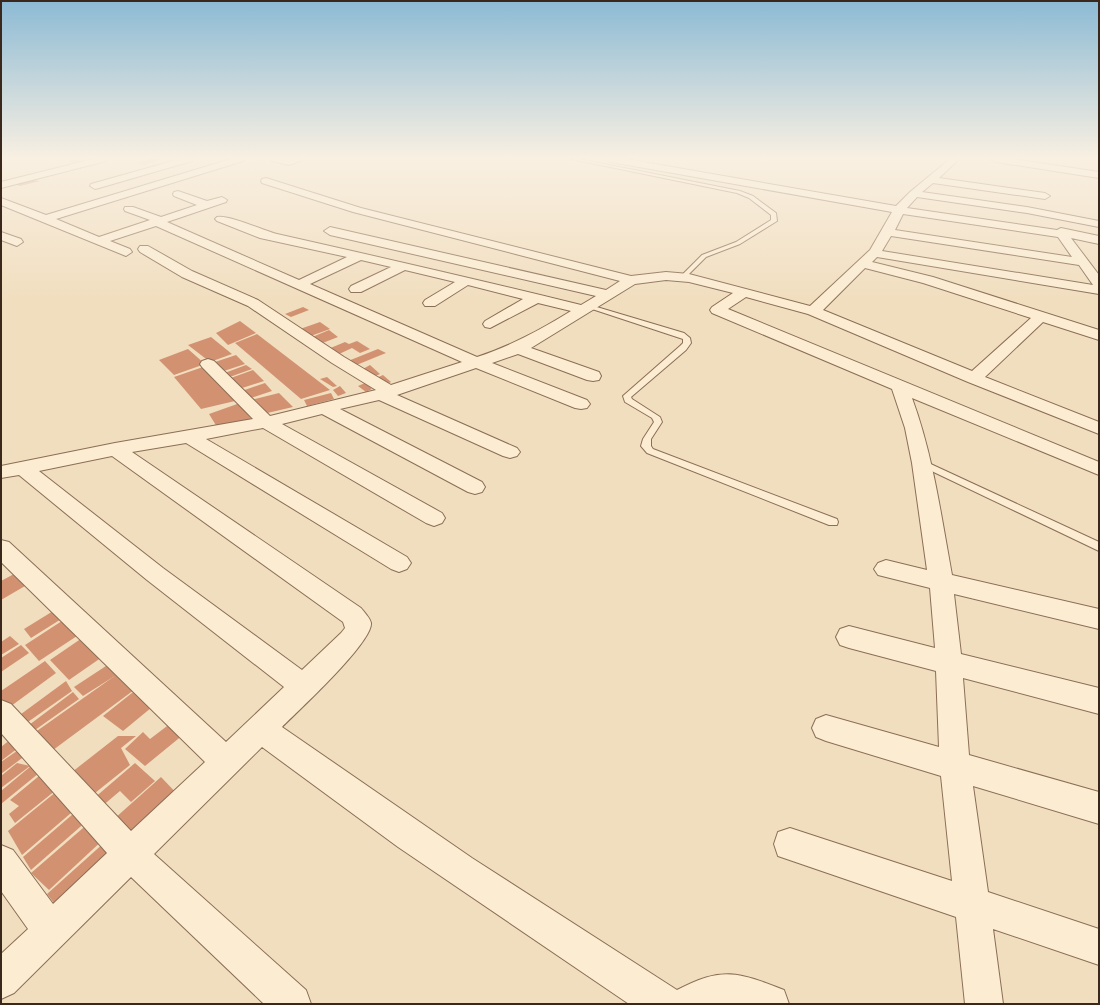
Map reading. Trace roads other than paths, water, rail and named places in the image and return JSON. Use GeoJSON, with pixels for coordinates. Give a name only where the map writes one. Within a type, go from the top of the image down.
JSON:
{"type":"FeatureCollection","features":[{"type":"Feature","properties":{"kind":"street"},"geometry":{"type":"LineString","coordinates":[[14,206],[101,240],[126,252]]}},
{"type":"Feature","properties":{"kind":"street"},"geometry":{"type":"LineString","coordinates":[[46,219],[90,206]]}},
{"type":"Feature","properties":{"kind":"street"},"geometry":{"type":"LineString","coordinates":[[117,206],[158,221],[477,363],[581,404]]}},
{"type":"Feature","properties":{"kind":"street"},"geometry":{"type":"LineString","coordinates":[[101,240],[204,206]]}},
{"type":"Feature","properties":{"kind":"street"},"geometry":{"type":"LineString","coordinates":[[344,206],[631,280],[654,277],[683,277],[813,311],[1099,428]]}},
{"type":"Feature","properties":{"kind":"street"},"geometry":{"type":"LineString","coordinates":[[876,206],[1099,240]]}},
{"type":"Feature","properties":{"kind":"street"},"geometry":{"type":"LineString","coordinates":[[813,311],[874,253],[903,206]]}},
{"type":"Feature","properties":{"kind":"street"},"geometry":{"type":"LineString","coordinates":[[996,206],[1052,214],[1099,224]]}},
{"type":"Feature","properties":{"kind":"street"},"geometry":{"type":"LineString","coordinates":[[8,214],[24,210]]}},
{"type":"Feature","properties":{"kind":"street"},"geometry":{"type":"LineString","coordinates":[[1052,214],[1061,233],[1099,284]]}},
{"type":"Feature","properties":{"kind":"street"},"geometry":{"type":"LineString","coordinates":[[221,219],[264,235],[360,256],[536,298],[586,308]]}},
{"type":"Feature","properties":{"kind":"street"},"geometry":{"type":"LineString","coordinates":[[330,231],[606,294]]}},
{"type":"Feature","properties":{"kind":"street"},"geometry":{"type":"LineString","coordinates":[[888,232],[1083,262]]}},
{"type":"Feature","properties":{"kind":"street"},"geometry":{"type":"LineString","coordinates":[[1,236],[17,242]]}},
{"type":"Feature","properties":{"kind":"street"},"geometry":{"type":"LineString","coordinates":[[144,249],[187,274],[253,303],[385,392],[510,452]]}},
{"type":"Feature","properties":{"kind":"street"},"geometry":{"type":"LineString","coordinates":[[874,253],[1099,290]]}},
{"type":"Feature","properties":{"kind":"street"},"geometry":{"type":"LineString","coordinates":[[300,284],[360,256]]}},
{"type":"Feature","properties":{"kind":"street"},"geometry":{"type":"LineString","coordinates":[[864,264],[928,280],[1093,333],[1099,318]]}},
{"type":"Feature","properties":{"kind":"street"},"geometry":{"type":"LineString","coordinates":[[356,289],[403,266]]}},
{"type":"Feature","properties":{"kind":"street"},"geometry":{"type":"LineString","coordinates":[[11,469],[266,422],[385,392],[477,363],[517,348],[538,338],[606,294],[631,280]]}},
{"type":"Feature","properties":{"kind":"street"},"geometry":{"type":"LineString","coordinates":[[430,303],[466,281]]}},
{"type":"Feature","properties":{"kind":"street"},"geometry":{"type":"LineString","coordinates":[[744,292],[717,310],[1099,470]]}},
{"type":"Feature","properties":{"kind":"street"},"geometry":{"type":"LineString","coordinates":[[490,324],[536,298]]}},
{"type":"Feature","properties":{"kind":"street"},"geometry":{"type":"LineString","coordinates":[[974,378],[1040,317]]}},
{"type":"Feature","properties":{"kind":"street"},"geometry":{"type":"LineString","coordinates":[[517,348],[593,376]]}},
{"type":"Feature","properties":{"kind":"street"},"geometry":{"type":"LineString","coordinates":[[208,364],[266,422],[434,518]]}},
{"type":"Feature","properties":{"kind":"street"},"geometry":{"type":"LineString","coordinates":[[900,387],[914,428],[922,463],[941,582],[949,661],[955,765],[984,1004]]}},
{"type":"Feature","properties":{"kind":"street"},"geometry":{"type":"LineString","coordinates":[[324,408],[475,487]]}},
{"type":"Feature","properties":{"kind":"street"},"geometry":{"type":"LineString","coordinates":[[189,437],[398,563]]}},
{"type":"Feature","properties":{"kind":"street"},"geometry":{"type":"LineString","coordinates":[[1,980],[130,854],[262,729],[350,641],[357,631],[358,623],[352,615],[115,449]]}},
{"type":"Feature","properties":{"kind":"street"},"geometry":{"type":"LineString","coordinates":[[11,469],[155,574],[304,687]]}},
{"type":"Feature","properties":{"kind":"street"},"geometry":{"type":"LineString","coordinates":[[1,548],[226,762]]}},
{"type":"Feature","properties":{"kind":"street"},"geometry":{"type":"LineString","coordinates":[[886,569],[1099,619]]}},
{"type":"Feature","properties":{"kind":"street"},"geometry":{"type":"LineString","coordinates":[[849,637],[949,661],[1099,701]]}},
{"type":"Feature","properties":{"kind":"street"},"geometry":{"type":"LineString","coordinates":[[1,713],[130,854],[292,1004]]}},
{"type":"Feature","properties":{"kind":"street"},"geometry":{"type":"LineString","coordinates":[[826,728],[1099,808]]}},
{"type":"Feature","properties":{"kind":"street"},"geometry":{"type":"LineString","coordinates":[[262,729],[387,821],[516,909],[663,1004]]}},
{"type":"Feature","properties":{"kind":"street"},"geometry":{"type":"LineString","coordinates":[[790,844],[1099,947]]}},
{"type":"Feature","properties":{"kind":"street"},"geometry":{"type":"LineString","coordinates":[[1,862],[51,931]]}},
{"type":"Feature","properties":{"kind":"street"},"geometry":{"type":"LineString","coordinates":[[690,1004],[704,995],[732,991],[770,1004]]}},
{"type":"Feature","properties":{"kind":"lane"},"geometry":{"type":"LineString","coordinates":[[683,277],[704,256],[738,243],[774,221],[774,214],[763,206]]}},
{"type":"Feature","properties":{"kind":"lane"},"geometry":{"type":"LineString","coordinates":[[586,308],[681,335],[686,338],[687,343],[682,348],[627,396],[628,400],[656,416],[658,422],[647,439],[646,446],[650,451],[833,522]]}},
{"type":"Feature","properties":{"kind":"lane"},"geometry":{"type":"LineString","coordinates":[[922,463],[1099,547]]}}]}
